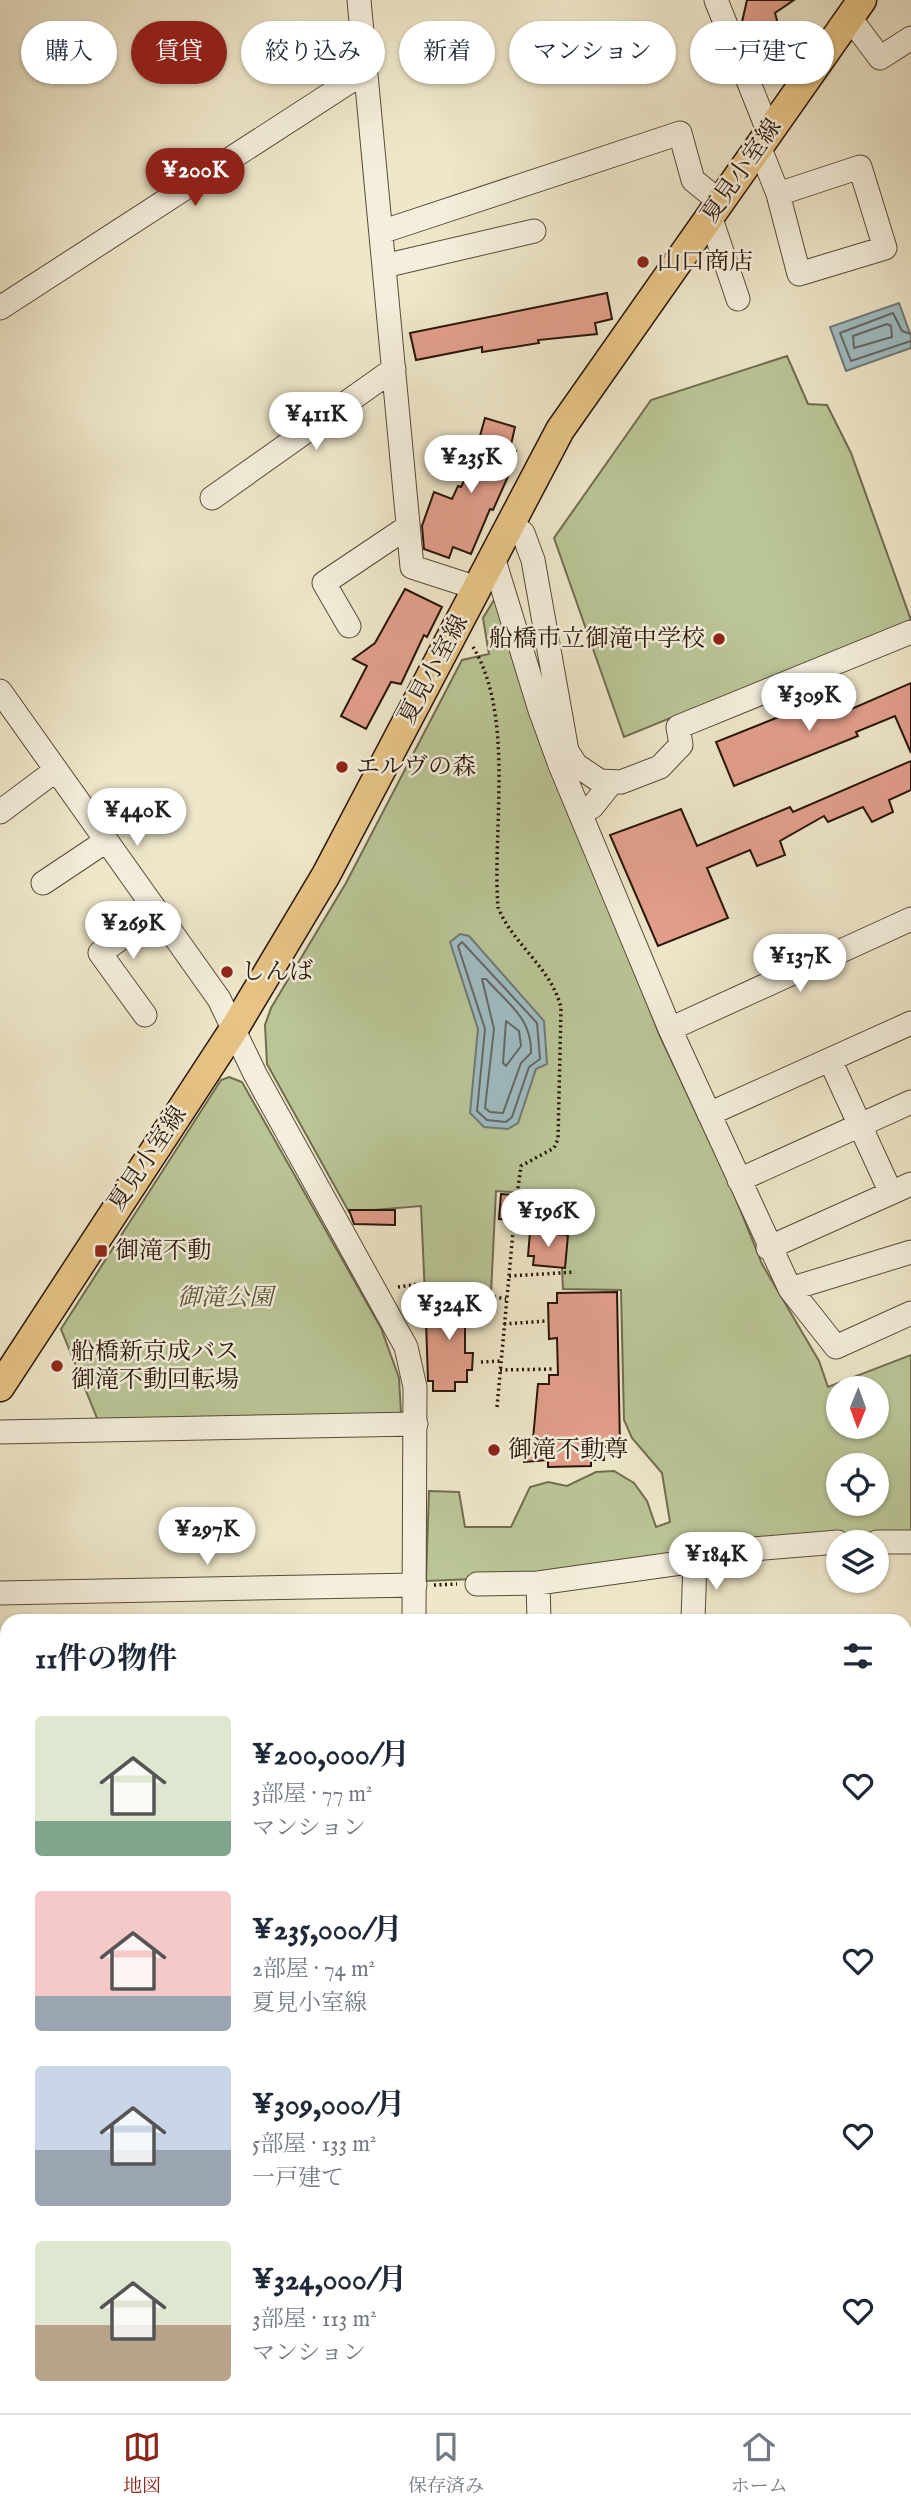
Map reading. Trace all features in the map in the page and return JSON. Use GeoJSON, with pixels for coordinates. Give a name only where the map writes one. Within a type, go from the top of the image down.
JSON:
{"type":"FeatureCollection","features":[{"type":"Feature","properties":{"kind":"main road","name":"夏見小室線"},"geometry":{"type":"LineString","coordinates":[[0,1387],[234,1029],[326,876],[560,430],[856,9]]}},
{"type":"Feature","properties":{"kind":"street"},"geometry":{"type":"LineString","coordinates":[[359,0],[361,21]]}},
{"type":"Feature","properties":{"kind":"street"},"geometry":{"type":"LineString","coordinates":[[716,0],[764,140],[778,194],[799,274],[885,248],[860,167],[778,194]]}},
{"type":"Feature","properties":{"kind":"street"},"geometry":{"type":"LineString","coordinates":[[856,9],[880,58],[911,38]]}},
{"type":"Feature","properties":{"kind":"street"},"geometry":{"type":"LineString","coordinates":[[0,308],[346,84]]}},
{"type":"Feature","properties":{"kind":"street"},"geometry":{"type":"LineString","coordinates":[[367,84],[406,528],[412,567],[477,589]]}},
{"type":"Feature","properties":{"kind":"street"},"geometry":{"type":"LineString","coordinates":[[381,232],[680,133],[693,180],[715,209],[738,299]]}},
{"type":"Feature","properties":{"kind":"street"},"geometry":{"type":"LineString","coordinates":[[384,266],[534,231]]}},
{"type":"Feature","properties":{"kind":"street"},"geometry":{"type":"LineString","coordinates":[[212,498],[394,369]]}},
{"type":"Feature","properties":{"kind":"street"},"geometry":{"type":"LineString","coordinates":[[510,524],[523,533],[533,560],[567,751],[576,765],[600,781],[621,782],[660,767],[681,745],[678,727],[911,632]]}},
{"type":"Feature","properties":{"kind":"street"},"geometry":{"type":"LineString","coordinates":[[349,626],[324,583],[406,528]]}},
{"type":"Feature","properties":{"kind":"street"},"geometry":{"type":"LineString","coordinates":[[493,557],[540,710],[579,811],[670,1029],[768,1248],[790,1290],[836,1347],[911,1313]]}},
{"type":"Feature","properties":{"kind":"street"},"geometry":{"type":"LineString","coordinates":[[0,691],[219,999],[255,1074],[398,1330],[414,1375],[414,1614]]}},
{"type":"Feature","properties":{"kind":"street"},"geometry":{"type":"LineString","coordinates":[[0,812],[56,770]]}},
{"type":"Feature","properties":{"kind":"street"},"geometry":{"type":"LineString","coordinates":[[579,811],[592,807],[612,782]]}},
{"type":"Feature","properties":{"kind":"street"},"geometry":{"type":"LineString","coordinates":[[43,883],[106,841]]}},
{"type":"Feature","properties":{"kind":"street"},"geometry":{"type":"LineString","coordinates":[[145,1015],[100,953],[157,913]]}},
{"type":"Feature","properties":{"kind":"street"},"geometry":{"type":"LineString","coordinates":[[670,1029],[911,919]]}},
{"type":"Feature","properties":{"kind":"street"},"geometry":{"type":"LineString","coordinates":[[709,1114],[911,1023]]}},
{"type":"Feature","properties":{"kind":"street"},"geometry":{"type":"LineString","coordinates":[[768,1248],[901,1189],[860,1125],[830,1060]]}},
{"type":"Feature","properties":{"kind":"street"},"geometry":{"type":"LineString","coordinates":[[738,1180],[911,1102]]}},
{"type":"Feature","properties":{"kind":"street"},"geometry":{"type":"LineString","coordinates":[[790,1290],[911,1252]]}},
{"type":"Feature","properties":{"kind":"street"},"geometry":{"type":"LineString","coordinates":[[0,1432],[416,1424]]}},
{"type":"Feature","properties":{"kind":"street"},"geometry":{"type":"LineString","coordinates":[[889,1542],[911,1542]]}},
{"type":"Feature","properties":{"kind":"street"},"geometry":{"type":"LineString","coordinates":[[477,1584],[538,1583],[695,1562],[741,1550],[826,1543]]}},
{"type":"Feature","properties":{"kind":"street"},"geometry":{"type":"LineString","coordinates":[[693,1614],[695,1562]]}},
{"type":"Feature","properties":{"kind":"street"},"geometry":{"type":"LineString","coordinates":[[538,1583],[539,1614]]}},
{"type":"Feature","properties":{"kind":"street"},"geometry":{"type":"LineString","coordinates":[[0,1593],[415,1585]]}},
{"type":"Feature","properties":{"kind":"path"},"geometry":{"type":"LineString","coordinates":[[469,639],[489,680],[497,748],[498,907],[503,921],[554,988],[561,1008],[558,1139],[554,1148],[521,1166],[517,1195]]}},
{"type":"Feature","properties":{"kind":"path"},"geometry":{"type":"LineString","coordinates":[[497,1408],[514,1221]]}},
{"type":"Feature","properties":{"kind":"path"},"geometry":{"type":"LineString","coordinates":[[514,1227],[545,1228]]}},
{"type":"Feature","properties":{"kind":"path"},"geometry":{"type":"LineString","coordinates":[[509,1276],[575,1272]]}},
{"type":"Feature","properties":{"kind":"path"},"geometry":{"type":"LineString","coordinates":[[389,1288],[420,1284]]}},
{"type":"Feature","properties":{"kind":"path"},"geometry":{"type":"LineString","coordinates":[[429,1284],[506,1299]]}},
{"type":"Feature","properties":{"kind":"path"},"geometry":{"type":"LineString","coordinates":[[504,1324],[546,1321]]}},
{"type":"Feature","properties":{"kind":"path"},"geometry":{"type":"LineString","coordinates":[[481,1362],[501,1361]]}},
{"type":"Feature","properties":{"kind":"path"},"geometry":{"type":"LineString","coordinates":[[500,1370],[554,1369]]}},
{"type":"Feature","properties":{"kind":"path"},"geometry":{"type":"LineString","coordinates":[[415,1585],[477,1584]]}},
{"type":"Feature","properties":{"kind":"green space"},"geometry":{"type":"Polygon","coordinates":[[[787,356],[808,404],[827,405],[851,453],[911,620],[624,737],[554,538],[651,400],[787,356]]]}},
{"type":"Feature","properties":{"kind":"green space"},"geometry":{"type":"Polygon","coordinates":[[[500,590],[579,829],[659,1034],[731,1187],[762,1264],[819,1361],[826,1381],[826,1439],[889,1439],[889,1376],[857,1376],[911,1355],[911,1538],[889,1538],[889,1530],[826,1530],[826,1539],[547,1576],[426,1581],[429,1491],[459,1492],[465,1527],[511,1527],[530,1487],[548,1482],[567,1486],[596,1472],[614,1471],[634,1483],[647,1501],[656,1527],[670,1522],[662,1473],[632,1438],[624,1420],[621,1290],[563,1289],[560,1227],[534,1224],[537,1194],[496,1191],[491,1293],[425,1296],[421,1206],[349,1212],[267,1064],[265,1025],[271,1008],[346,883],[462,660],[489,654],[483,618],[500,590]]]}},
{"type":"Feature","properties":{"kind":"green space","name":"御滝公園"},"geometry":{"type":"Polygon","coordinates":[[[229,1077],[242,1082],[381,1328],[399,1378],[401,1413],[99,1423],[61,1329],[221,1080],[229,1077]]]}},
{"type":"Feature","properties":{"kind":"water"},"geometry":{"type":"Polygon","coordinates":[[[899,303],[911,336],[911,348],[846,371],[830,327],[899,303]]]}},
{"type":"Feature","properties":{"kind":"water"},"geometry":{"type":"Polygon","coordinates":[[[460,934],[469,936],[544,1021],[547,1064],[536,1069],[518,1123],[508,1129],[484,1127],[470,1113],[478,1029],[450,942],[460,934]]]}},
{"type":"Feature","properties":{"kind":"building"},"geometry":{"type":"Polygon","coordinates":[[[747,0],[794,0],[775,13],[776,21],[742,21],[747,0]]]}},
{"type":"Feature","properties":{"kind":"building"},"geometry":{"type":"Polygon","coordinates":[[[607,293],[612,319],[595,323],[597,334],[538,340],[539,343],[482,352],[482,347],[416,360],[410,333],[607,293]]]}},
{"type":"Feature","properties":{"kind":"building"},"geometry":{"type":"Polygon","coordinates":[[[485,418],[515,427],[510,449],[516,451],[510,472],[493,510],[490,509],[471,554],[453,547],[449,558],[424,549],[422,526],[434,492],[452,499],[458,486],[461,487],[464,481],[467,482],[485,418]]]}},
{"type":"Feature","properties":{"kind":"building"},"geometry":{"type":"Polygon","coordinates":[[[405,589],[442,607],[427,637],[424,635],[401,684],[391,682],[366,729],[341,716],[367,666],[353,659],[375,643],[405,589]]]}},
{"type":"Feature","properties":{"kind":"building"},"geometry":{"type":"Polygon","coordinates":[[[911,683],[911,753],[895,716],[856,732],[858,736],[734,786],[716,742],[839,693],[847,711],[911,683]]]}},
{"type":"Feature","properties":{"kind":"building"},"geometry":{"type":"Polygon","coordinates":[[[911,761],[911,790],[889,800],[893,812],[872,822],[863,807],[828,822],[824,816],[780,841],[785,855],[757,866],[750,850],[707,868],[728,918],[658,946],[610,835],[681,809],[697,846],[790,807],[793,812],[911,761]]]}},
{"type":"Feature","properties":{"kind":"building"},"geometry":{"type":"Polygon","coordinates":[[[501,1194],[534,1197],[532,1222],[499,1219],[501,1194]]]}},
{"type":"Feature","properties":{"kind":"building"},"geometry":{"type":"Polygon","coordinates":[[[349,1210],[395,1210],[395,1225],[354,1224],[349,1210]]]}},
{"type":"Feature","properties":{"kind":"building"},"geometry":{"type":"Polygon","coordinates":[[[530,1232],[568,1235],[565,1268],[533,1265],[534,1256],[528,1256],[530,1232]]]}},
{"type":"Feature","properties":{"kind":"building"},"geometry":{"type":"Polygon","coordinates":[[[617,1292],[620,1447],[604,1447],[604,1460],[591,1460],[591,1466],[548,1467],[548,1460],[524,1462],[524,1439],[533,1439],[538,1384],[549,1384],[549,1375],[558,1375],[557,1338],[549,1339],[548,1303],[557,1303],[557,1293],[617,1292]]]}},
{"type":"Feature","properties":{"kind":"building"},"geometry":{"type":"Polygon","coordinates":[[[430,1299],[481,1301],[480,1317],[465,1317],[465,1353],[473,1353],[472,1370],[467,1370],[467,1382],[455,1382],[455,1391],[433,1391],[433,1381],[428,1381],[426,1321],[429,1321],[430,1299]]]}},
{"type":"Feature","properties":{"kind":"place","name":"山口商店"},"geometry":{"type":"Point","coordinates":[643,262]}},
{"type":"Feature","properties":{"kind":"place","name":"船橋市立御滝中学校"},"geometry":{"type":"Point","coordinates":[719,639]}},
{"type":"Feature","properties":{"kind":"place","name":"エルヴの森"},"geometry":{"type":"Point","coordinates":[342,767]}},
{"type":"Feature","properties":{"kind":"place","name":"しんば"},"geometry":{"type":"Point","coordinates":[227,972]}},
{"type":"Feature","properties":{"kind":"place","name":"御滝不動"},"geometry":{"type":"Point","coordinates":[101,1251]}},
{"type":"Feature","properties":{"kind":"place","name":"船橋新京成バス 御滝不動回転場"},"geometry":{"type":"Point","coordinates":[57,1366]}},
{"type":"Feature","properties":{"kind":"place","name":"御滝不動尊"},"geometry":{"type":"Point","coordinates":[494,1450]}}]}
